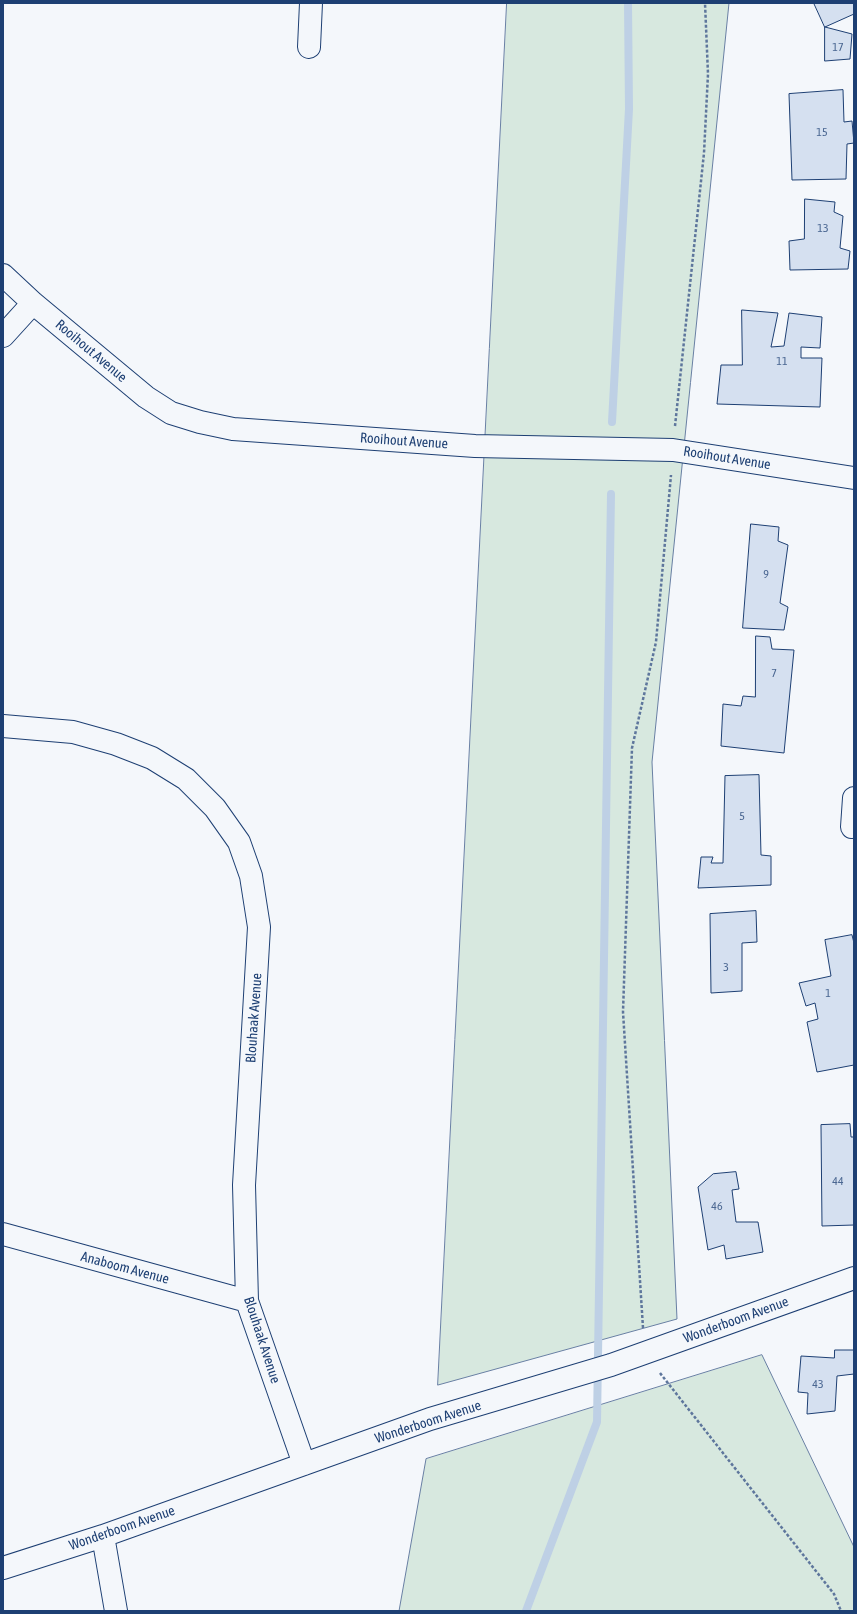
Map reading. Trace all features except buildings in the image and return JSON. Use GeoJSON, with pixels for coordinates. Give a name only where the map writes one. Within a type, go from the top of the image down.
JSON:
{"type":"FeatureCollection","features":[{"type":"Feature","properties":{"kind":"street"},"geometry":{"type":"LineString","coordinates":[[309,47],[311,3]]}},
{"type":"Feature","properties":{"kind":"street","name":"Rooihout Avenue"},"geometry":{"type":"LineString","coordinates":[[3,275],[146,397],[171,413],[200,422],[233,429],[475,446],[673,450],[854,478]]}},
{"type":"Feature","properties":{"kind":"street"},"geometry":{"type":"LineString","coordinates":[[3,336],[33,302]]}},
{"type":"Feature","properties":{"kind":"street","name":"Blouhaak Avenue"},"geometry":{"type":"LineString","coordinates":[[3,726],[73,732],[116,744],[152,758],[186,779],[215,808],[239,842],[251,876],[259,927],[244,1185],[247,1301],[304,1464]]}},
{"type":"Feature","properties":{"kind":"street"},"geometry":{"type":"LineString","coordinates":[[852,827],[854,798]]}},
{"type":"Feature","properties":{"kind":"street","name":"Anaboom Avenue"},"geometry":{"type":"LineString","coordinates":[[3,1234],[247,1301]]}},
{"type":"Feature","properties":{"kind":"street","name":"Wonderboom Avenue"},"geometry":{"type":"LineString","coordinates":[[3,1568],[103,1536],[430,1419],[611,1365],[854,1278]]}},
{"type":"Feature","properties":{"kind":"street"},"geometry":{"type":"LineString","coordinates":[[103,1536],[116,1611]]}},
{"type":"Feature","properties":{"kind":"path"},"geometry":{"type":"LineString","coordinates":[[705,3],[708,74],[704,152],[673,450],[656,642],[632,748],[623,1004],[635,1224],[644,1353],[834,1594],[841,1611]]}},
{"type":"Feature","properties":{"kind":"shaded area"},"geometry":{"type":"Polygon","coordinates":[[[507,3],[729,3],[652,762],[677,1319],[438,1385],[507,3]]]}},
{"type":"Feature","properties":{"kind":"shaded area"},"geometry":{"type":"Polygon","coordinates":[[[762,1355],[854,1547],[854,1611],[399,1611],[426,1459],[762,1355]]]}},
{"type":"Feature","properties":{"kind":"waterway"},"geometry":{"type":"LineString","coordinates":[[612,422],[629,109],[628,3]]}},
{"type":"Feature","properties":{"kind":"waterway"},"geometry":{"type":"LineString","coordinates":[[526,1611],[597,1422],[611,494]]}}]}
